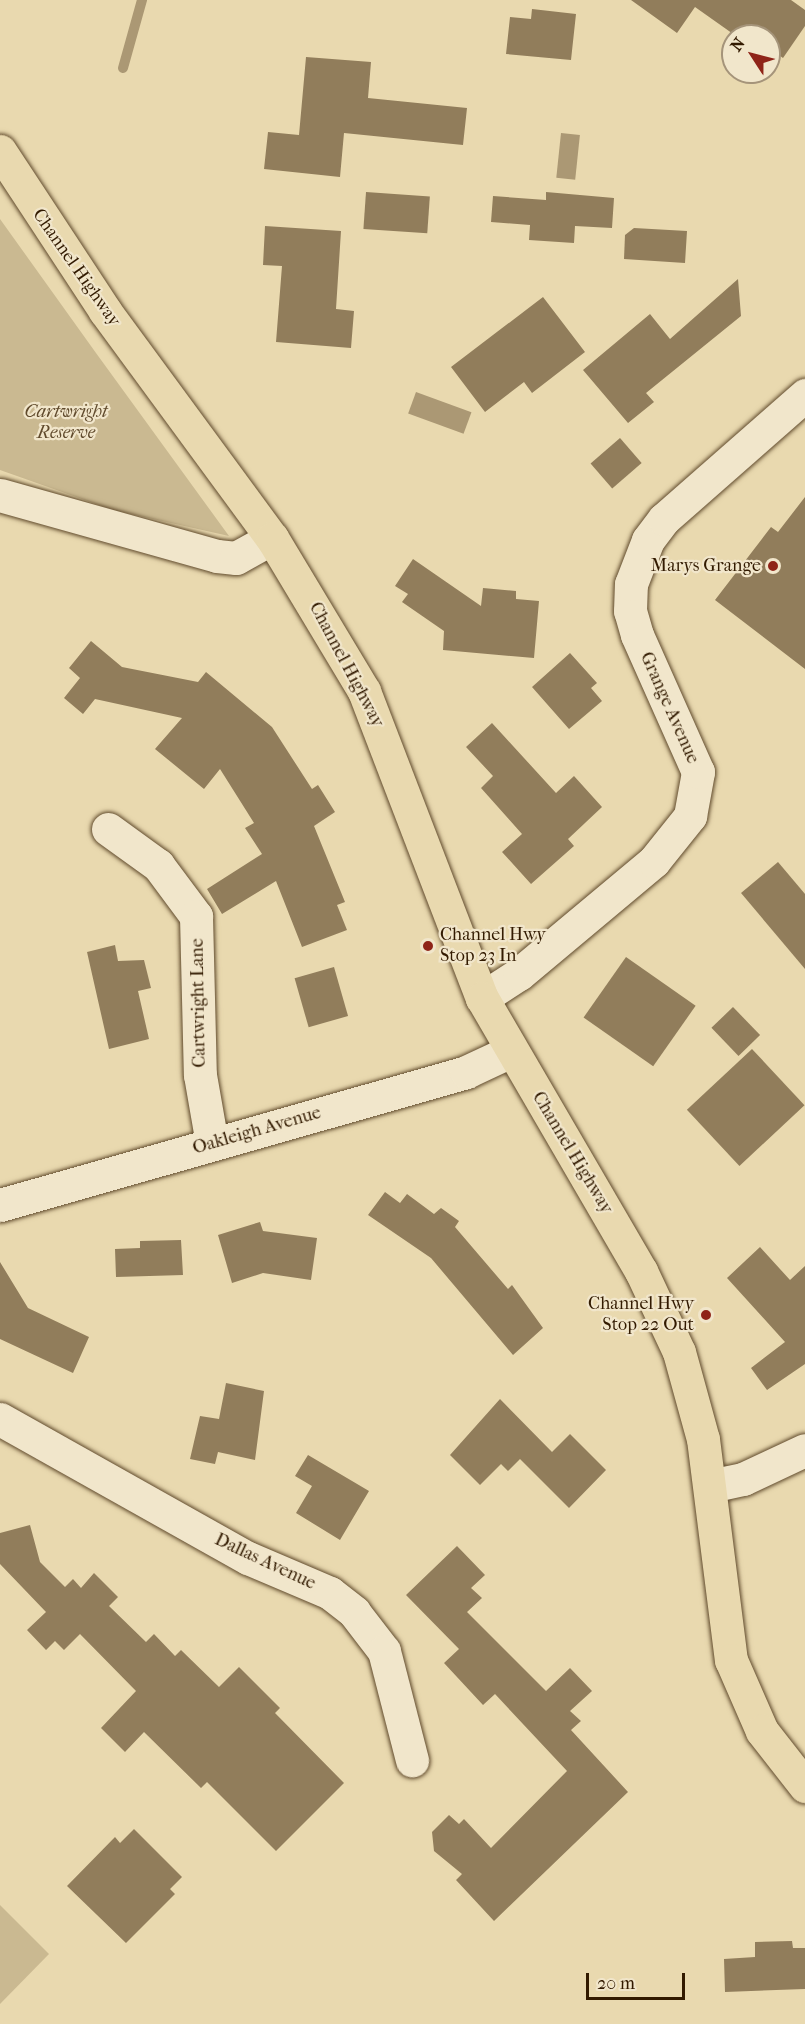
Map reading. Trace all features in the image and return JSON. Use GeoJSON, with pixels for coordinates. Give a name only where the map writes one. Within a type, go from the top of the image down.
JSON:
{"type":"FeatureCollection","features":[{"type":"Feature","properties":{"kind":"main road","name":"Channel Highway"},"geometry":{"type":"LineString","coordinates":[[5,161],[105,311],[272,538],[364,691],[482,998],[604,1206],[668,1327],[697,1406],[710,1486],[721,1601],[734,1669],[762,1731],[805,1786]]}},
{"type":"Feature","properties":{"kind":"street","name":"Grange Avenue"},"geometry":{"type":"LineString","coordinates":[[482,998],[519,974],[654,861],[690,816],[698,772],[637,635],[630,611],[631,584],[648,540],[664,519],[805,395]]}},
{"type":"Feature","properties":{"kind":"street"},"geometry":{"type":"LineString","coordinates":[[0,495],[217,556],[236,558],[272,538]]}},
{"type":"Feature","properties":{"kind":"street","name":"Cartwright Lane"},"geometry":{"type":"LineString","coordinates":[[108,829],[158,866],[196,916],[200,1075],[212,1144]]}},
{"type":"Feature","properties":{"kind":"street","name":"Oakleigh Avenue"},"geometry":{"type":"LineString","coordinates":[[0,1205],[466,1072],[511,1051]]}},
{"type":"Feature","properties":{"kind":"street","name":"Dallas Avenue"},"geometry":{"type":"LineString","coordinates":[[0,1419],[248,1558],[330,1593],[373,1631],[394,1683],[412,1760]]}},
{"type":"Feature","properties":{"kind":"street"},"geometry":{"type":"LineString","coordinates":[[710,1486],[743,1479],[805,1450]]}},
{"type":"Feature","properties":{"kind":"green space","name":"Cartwright Reserve"},"geometry":{"type":"Polygon","coordinates":[[[0,219],[229,536],[113,510],[0,470],[0,219]]]}},
{"type":"Feature","properties":{"kind":"green space"},"geometry":{"type":"Polygon","coordinates":[[[0,1905],[49,1954],[0,2004],[0,1905]]]}},
{"type":"Feature","properties":{"kind":"shaded area"},"geometry":{"type":"Polygon","coordinates":[[[561,133],[580,135],[575,180],[556,178],[561,133]]]}},
{"type":"Feature","properties":{"kind":"shaded area"},"geometry":{"type":"Polygon","coordinates":[[[416,392],[471,412],[464,434],[408,414],[416,392]]]}},
{"type":"Feature","properties":{"kind":"building"},"geometry":{"type":"Polygon","coordinates":[[[631,0],[791,0],[805,10],[805,26],[783,58],[781,57],[781,24],[721,25],[695,7],[677,33],[631,0]]]}},
{"type":"Feature","properties":{"kind":"building"},"geometry":{"type":"Polygon","coordinates":[[[532,9],[576,14],[571,60],[506,54],[510,17],[531,19],[532,9]]]}},
{"type":"Feature","properties":{"kind":"building"},"geometry":{"type":"Polygon","coordinates":[[[306,57],[371,62],[368,98],[467,108],[463,145],[344,133],[340,177],[264,169],[268,132],[299,135],[306,57]]]}},
{"type":"Feature","properties":{"kind":"building"},"geometry":{"type":"Polygon","coordinates":[[[366,192],[430,196],[427,233],[363,229],[366,192]]]}},
{"type":"Feature","properties":{"kind":"building"},"geometry":{"type":"Polygon","coordinates":[[[546,192],[614,198],[612,228],[575,226],[574,243],[529,240],[530,225],[491,222],[493,196],[546,200],[546,192]]]}},
{"type":"Feature","properties":{"kind":"building"},"geometry":{"type":"Polygon","coordinates":[[[265,226],[341,231],[336,309],[354,311],[351,348],[276,342],[282,266],[263,265],[265,226]]]}},
{"type":"Feature","properties":{"kind":"building"},"geometry":{"type":"Polygon","coordinates":[[[634,228],[687,231],[685,263],[624,259],[625,235],[634,228]]]}},
{"type":"Feature","properties":{"kind":"building"},"geometry":{"type":"Polygon","coordinates":[[[738,279],[741,316],[646,393],[654,402],[628,423],[583,370],[650,314],[670,339],[738,279]]]}},
{"type":"Feature","properties":{"kind":"building"},"geometry":{"type":"Polygon","coordinates":[[[543,297],[585,352],[532,393],[524,382],[485,412],[451,367],[543,297]]]}},
{"type":"Feature","properties":{"kind":"building"},"geometry":{"type":"Polygon","coordinates":[[[620,438],[642,463],[612,488],[591,464],[620,438]]]}},
{"type":"Feature","properties":{"kind":"building","name":"Marys Grange"},"geometry":{"type":"Polygon","coordinates":[[[805,497],[805,669],[715,600],[771,527],[778,532],[805,497]]]}},
{"type":"Feature","properties":{"kind":"building"},"geometry":{"type":"Polygon","coordinates":[[[413,559],[481,606],[483,588],[516,591],[516,599],[539,601],[534,658],[443,650],[444,631],[402,602],[408,594],[395,586],[413,559]]]}},
{"type":"Feature","properties":{"kind":"building"},"geometry":{"type":"Polygon","coordinates":[[[91,641],[122,667],[198,682],[206,672],[272,727],[312,789],[318,785],[335,812],[314,826],[345,902],[337,905],[347,930],[302,947],[276,881],[222,914],[207,889],[262,854],[245,828],[254,823],[220,769],[204,789],[155,749],[182,718],[95,699],[83,714],[64,698],[80,678],[69,668],[91,641]]]}},
{"type":"Feature","properties":{"kind":"building"},"geometry":{"type":"Polygon","coordinates":[[[570,653],[597,683],[591,688],[602,701],[569,729],[532,687],[570,653]]]}},
{"type":"Feature","properties":{"kind":"building"},"geometry":{"type":"Polygon","coordinates":[[[492,723],[556,793],[574,776],[602,807],[568,839],[574,846],[531,884],[502,852],[522,834],[481,788],[493,776],[466,747],[492,723]]]}},
{"type":"Feature","properties":{"kind":"building"},"geometry":{"type":"Polygon","coordinates":[[[778,862],[805,894],[805,969],[741,893],[778,862]]]}},
{"type":"Feature","properties":{"kind":"building"},"geometry":{"type":"Polygon","coordinates":[[[115,945],[118,961],[144,960],[151,988],[138,991],[149,1039],[109,1049],[87,952],[115,945]]]}},
{"type":"Feature","properties":{"kind":"building"},"geometry":{"type":"Polygon","coordinates":[[[626,957],[696,1006],[653,1066],[584,1018],[626,957]]]}},
{"type":"Feature","properties":{"kind":"building"},"geometry":{"type":"Polygon","coordinates":[[[334,967],[348,1016],[309,1027],[295,978],[334,967]]]}},
{"type":"Feature","properties":{"kind":"building"},"geometry":{"type":"Polygon","coordinates":[[[733,1007],[760,1035],[739,1056],[711,1028],[733,1007]]]}},
{"type":"Feature","properties":{"kind":"building"},"geometry":{"type":"Polygon","coordinates":[[[752,1049],[805,1105],[739,1166],[687,1110],[752,1049]]]}},
{"type":"Feature","properties":{"kind":"building"},"geometry":{"type":"Polygon","coordinates":[[[385,1192],[400,1203],[407,1194],[434,1214],[441,1208],[459,1221],[455,1227],[508,1289],[512,1285],[543,1328],[513,1355],[431,1258],[368,1215],[385,1192]]]}},
{"type":"Feature","properties":{"kind":"building"},"geometry":{"type":"Polygon","coordinates":[[[260,1222],[263,1231],[317,1238],[311,1280],[263,1273],[232,1283],[218,1235],[260,1222]]]}},
{"type":"Feature","properties":{"kind":"building"},"geometry":{"type":"Polygon","coordinates":[[[181,1240],[183,1275],[116,1277],[115,1249],[140,1248],[140,1241],[181,1240]]]}},
{"type":"Feature","properties":{"kind":"building"},"geometry":{"type":"Polygon","coordinates":[[[760,1247],[790,1280],[805,1266],[805,1364],[767,1390],[751,1368],[785,1342],[727,1278],[760,1247]]]}},
{"type":"Feature","properties":{"kind":"building"},"geometry":{"type":"Polygon","coordinates":[[[0,1262],[28,1308],[89,1337],[73,1373],[0,1339],[0,1262]]]}},
{"type":"Feature","properties":{"kind":"building"},"geometry":{"type":"Polygon","coordinates":[[[226,1383],[264,1391],[255,1460],[218,1452],[215,1464],[190,1459],[200,1416],[219,1419],[226,1383]]]}},
{"type":"Feature","properties":{"kind":"building"},"geometry":{"type":"Polygon","coordinates":[[[500,1399],[552,1452],[570,1434],[606,1470],[569,1508],[520,1459],[508,1471],[501,1464],[480,1485],[450,1455],[500,1399]]]}},
{"type":"Feature","properties":{"kind":"building"},"geometry":{"type":"Polygon","coordinates":[[[308,1455],[369,1491],[340,1540],[296,1513],[312,1486],[295,1476],[308,1455]]]}},
{"type":"Feature","properties":{"kind":"building"},"geometry":{"type":"Polygon","coordinates":[[[30,1525],[40,1562],[65,1587],[73,1579],[81,1588],[94,1573],[118,1597],[109,1606],[146,1642],[154,1634],[175,1656],[181,1650],[219,1687],[239,1667],[280,1708],[275,1713],[344,1783],[276,1851],[207,1782],[201,1788],[144,1732],[125,1752],[101,1728],[136,1691],[80,1634],[64,1650],[55,1641],[46,1650],[27,1630],[46,1612],[0,1564],[0,1533],[30,1525]]]}},
{"type":"Feature","properties":{"kind":"building"},"geometry":{"type":"Polygon","coordinates":[[[457,1546],[485,1575],[471,1588],[482,1598],[467,1612],[546,1691],[570,1668],[592,1691],[570,1711],[581,1721],[571,1730],[628,1792],[494,1921],[456,1880],[462,1874],[434,1851],[432,1832],[449,1815],[459,1824],[464,1819],[491,1848],[567,1771],[495,1694],[483,1705],[444,1663],[459,1649],[406,1595],[457,1546]]]}},
{"type":"Feature","properties":{"kind":"building"},"geometry":{"type":"Polygon","coordinates":[[[134,1829],[182,1877],[170,1889],[175,1894],[126,1943],[67,1886],[115,1837],[120,1843],[134,1829]]]}},
{"type":"Feature","properties":{"kind":"building"},"geometry":{"type":"Polygon","coordinates":[[[792,1941],[793,1948],[805,1948],[805,1989],[725,1992],[724,1959],[755,1957],[755,1942],[792,1941]]]}},
{"type":"Feature","properties":{"kind":"waterway"},"geometry":{"type":"LineString","coordinates":[[123,68],[142,0]]}},
{"type":"Feature","properties":{"kind":"place","name":"Marys Grange"},"geometry":{"type":"Point","coordinates":[773,566]}},
{"type":"Feature","properties":{"kind":"place","name":"Channel Hwy Stop 23 In"},"geometry":{"type":"Point","coordinates":[428,946]}},
{"type":"Feature","properties":{"kind":"place","name":"Channel Hwy Stop 22 Out"},"geometry":{"type":"Point","coordinates":[706,1315]}}]}
